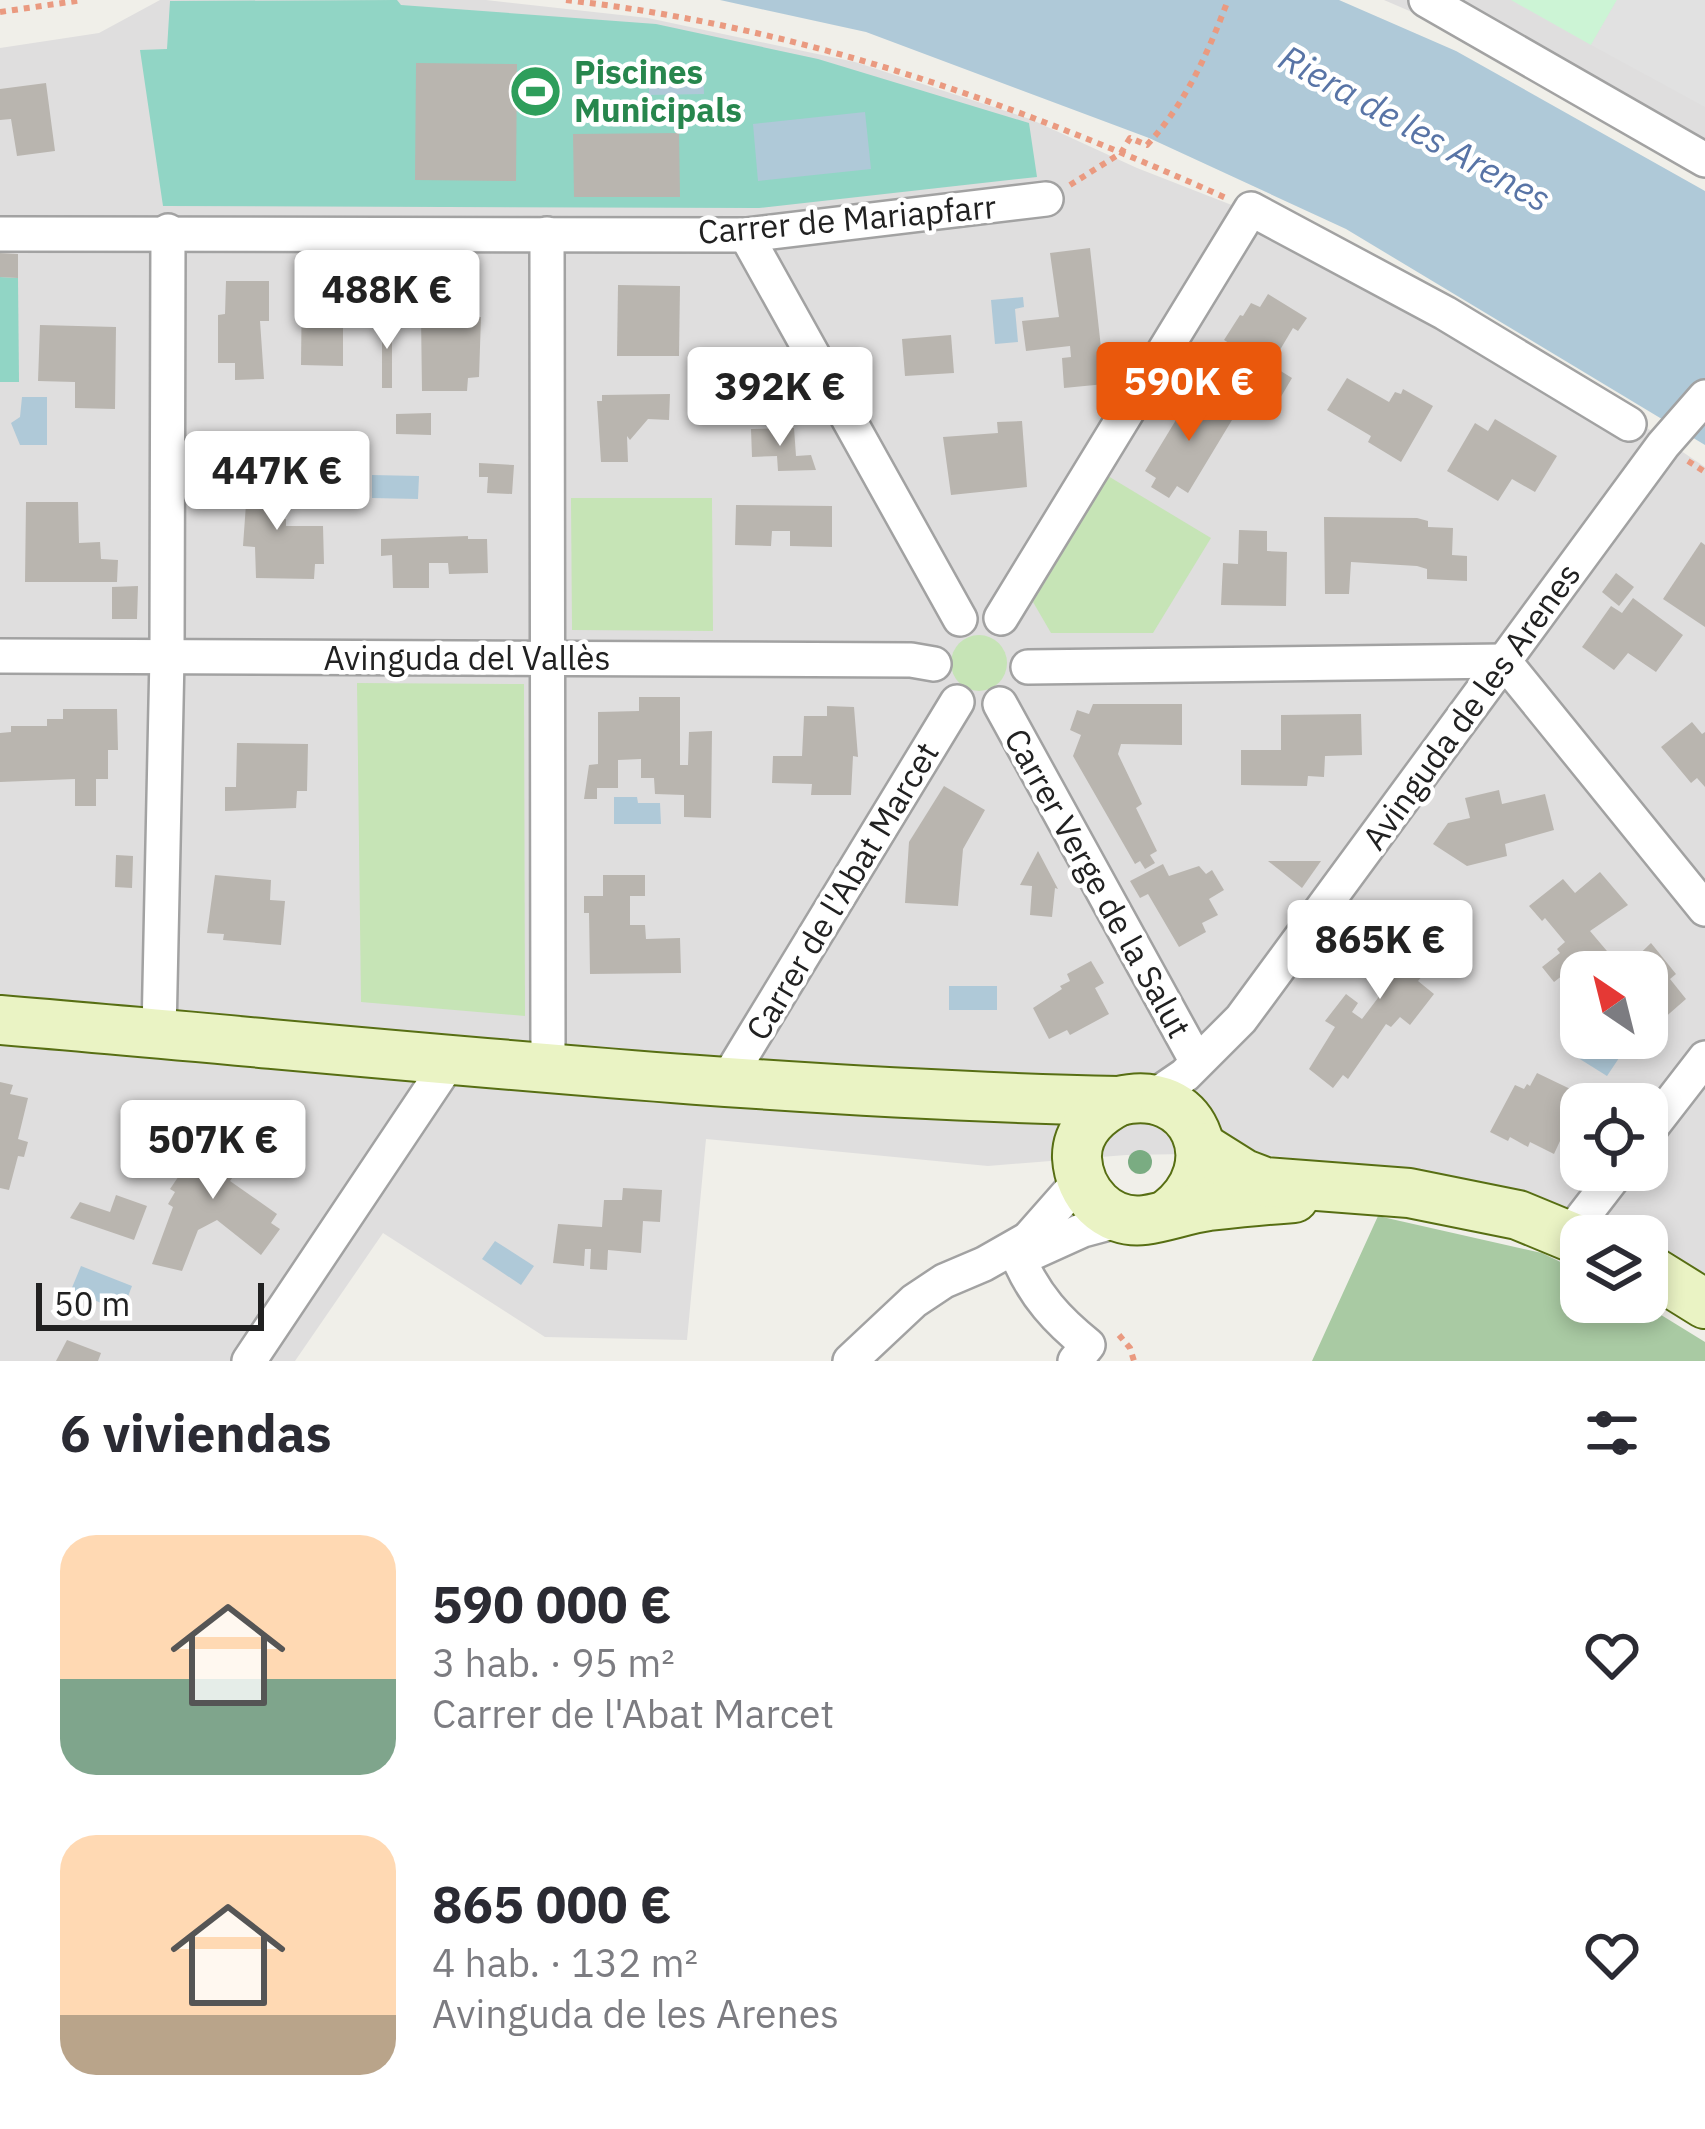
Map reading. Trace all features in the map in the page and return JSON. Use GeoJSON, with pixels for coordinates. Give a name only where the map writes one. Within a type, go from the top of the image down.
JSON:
{"type":"FeatureCollection","features":[{"type":"Feature","properties":{"kind":"street"},"geometry":{"type":"LineString","coordinates":[[1426,0],[1705,160]]}},
{"type":"Feature","properties":{"kind":"street","name":"Carrer de Mariapfarr"},"geometry":{"type":"LineString","coordinates":[[0,234],[746,235],[1046,200]]}},
{"type":"Feature","properties":{"kind":"street"},"geometry":{"type":"LineString","coordinates":[[1000,618],[1251,209],[1445,314],[1629,424]]}},
{"type":"Feature","properties":{"kind":"street"},"geometry":{"type":"LineString","coordinates":[[159,1033],[168,231]]}},
{"type":"Feature","properties":{"kind":"street"},"geometry":{"type":"LineString","coordinates":[[547,234],[548,1066]]}},
{"type":"Feature","properties":{"kind":"street"},"geometry":{"type":"LineString","coordinates":[[746,235],[960,619]]}},
{"type":"Feature","properties":{"kind":"street","name":"Avinguda de les Arenes"},"geometry":{"type":"LineString","coordinates":[[1197,1137],[1210,1075],[1241,1019],[1663,445],[1705,397]]}},
{"type":"Feature","properties":{"kind":"street"},"geometry":{"type":"LineString","coordinates":[[973,615],[1000,618],[1025,643],[1028,667],[1013,695],[1000,704],[986,708],[957,702],[945,692],[934,664],[940,638],[960,619],[973,615]]}},
{"type":"Feature","properties":{"kind":"street","name":"Avinguda del Vallès"},"geometry":{"type":"LineString","coordinates":[[0,656],[934,664]]}},
{"type":"Feature","properties":{"kind":"street"},"geometry":{"type":"LineString","coordinates":[[1028,667],[1504,662],[1705,909]]}},
{"type":"Feature","properties":{"kind":"street","name":"Carrer de l'Abat Marcet"},"geometry":{"type":"LineString","coordinates":[[728,1080],[957,702]]}},
{"type":"Feature","properties":{"kind":"street","name":"Carrer Verge de la Salut"},"geometry":{"type":"LineString","coordinates":[[1000,704],[1197,1062]]}},
{"type":"Feature","properties":{"kind":"street","name":"Avinguda de les Arenes"},"geometry":{"type":"LineString","coordinates":[[1135,1100],[1197,1062],[1241,1019]]}},
{"type":"Feature","properties":{"kind":"street"},"geometry":{"type":"LineString","coordinates":[[0,1020],[728,1080],[979,1097],[1135,1100],[1174,1107],[1197,1137],[1244,1174],[1264,1182],[1409,1193],[1518,1215],[1560,1232]]}},
{"type":"Feature","properties":{"kind":"street"},"geometry":{"type":"LineString","coordinates":[[1668,1106],[1705,1058]]}},
{"type":"Feature","properties":{"kind":"street"},"geometry":{"type":"LineString","coordinates":[[249,1361],[451,1059]]}},
{"type":"Feature","properties":{"kind":"street"},"geometry":{"type":"LineString","coordinates":[[979,1097],[1030,1120],[1079,1171],[1096,1203],[1146,1216],[1195,1186],[1201,1168],[1197,1137]]}},
{"type":"Feature","properties":{"kind":"street"},"geometry":{"type":"LineString","coordinates":[[850,1361],[914,1300],[1028,1239],[1079,1171],[1077,1149],[1090,1120],[1135,1100]]}},
{"type":"Feature","properties":{"kind":"street"},"geometry":{"type":"LineString","coordinates":[[985,1264],[1018,1259],[1083,1230],[1146,1216],[1262,1200],[1332,1197],[1344,1190]]}},
{"type":"Feature","properties":{"kind":"street"},"geometry":{"type":"LineString","coordinates":[[1018,1259],[1050,1312],[1088,1345],[1075,1361]]}},
{"type":"Feature","properties":{"kind":"street"},"geometry":{"type":"LineString","coordinates":[[1668,1281],[1705,1304]]}},
{"type":"Feature","properties":{"kind":"path"},"geometry":{"type":"LineString","coordinates":[[0,12],[83,0]]}},
{"type":"Feature","properties":{"kind":"path"},"geometry":{"type":"LineString","coordinates":[[566,0],[728,27],[845,53],[999,103],[1251,209]]}},
{"type":"Feature","properties":{"kind":"path"},"geometry":{"type":"LineString","coordinates":[[1046,200],[1121,154],[1130,138],[1148,145],[1166,125],[1210,47],[1228,0]]}},
{"type":"Feature","properties":{"kind":"shaded area"},"geometry":{"type":"Polygon","coordinates":[[[160,0],[486,0],[648,18],[855,62],[1030,119],[1137,168],[1342,248],[1638,422],[1705,467],[1705,1283],[1668,1264],[1668,1215],[1560,1215],[1424,1173],[1248,1153],[1126,1155],[988,1166],[706,1139],[687,1340],[545,1337],[383,1233],[295,1361],[0,1361],[0,48],[99,33],[160,0]]]}},
{"type":"Feature","properties":{"kind":"shaded area"},"geometry":{"type":"Polygon","coordinates":[[[1384,0],[1705,0],[1705,176],[1463,34],[1384,0]]]}},
{"type":"Feature","properties":{"kind":"shaded area"},"geometry":{"type":"Polygon","coordinates":[[[1617,0],[1705,0],[1705,107],[1591,45],[1617,0]]]}},
{"type":"Feature","properties":{"kind":"green space","name":"Piscines Municipals"},"geometry":{"type":"Polygon","coordinates":[[[397,0],[401,5],[656,24],[818,59],[1029,123],[1037,177],[759,208],[163,206],[140,50],[167,49],[170,1],[397,0]]]}},
{"type":"Feature","properties":{"kind":"green space"},"geometry":{"type":"Polygon","coordinates":[[[1511,0],[1617,0],[1591,45],[1511,0]]]}},
{"type":"Feature","properties":{"kind":"green space"},"geometry":{"type":"Polygon","coordinates":[[[0,277],[18,278],[19,382],[0,382],[0,277]]]}},
{"type":"Feature","properties":{"kind":"green space"},"geometry":{"type":"Polygon","coordinates":[[[1108,476],[1211,538],[1153,633],[1051,633],[1033,602],[1108,476]]]}},
{"type":"Feature","properties":{"kind":"green space"},"geometry":{"type":"Polygon","coordinates":[[[571,498],[712,498],[713,631],[572,630],[571,498]]]}},
{"type":"Feature","properties":{"kind":"green space"},"geometry":{"type":"Polygon","coordinates":[[[979,635],[999,643],[1007,663],[999,683],[979,691],[959,683],[951,663],[959,643],[979,635]]]}},
{"type":"Feature","properties":{"kind":"green space"},"geometry":{"type":"Polygon","coordinates":[[[357,683],[524,684],[525,1016],[361,1002],[357,683]]]}},
{"type":"Feature","properties":{"kind":"green space"},"geometry":{"type":"Polygon","coordinates":[[[1378,1216],[1542,1253],[1560,1262],[1560,1323],[1668,1323],[1668,1319],[1705,1342],[1705,1361],[1312,1361],[1378,1216]]]}},
{"type":"Feature","properties":{"kind":"water","name":"Riera de les Arenes"},"geometry":{"type":"Polygon","coordinates":[[[720,0],[1339,0],[1456,51],[1705,191],[1705,445],[1346,229],[1149,138],[866,32],[720,0]]]}},
{"type":"Feature","properties":{"kind":"water"},"geometry":{"type":"Polygon","coordinates":[[[703,68],[704,94],[649,95],[649,69],[703,68]]]}},
{"type":"Feature","properties":{"kind":"water"},"geometry":{"type":"Polygon","coordinates":[[[865,112],[871,169],[758,181],[753,124],[865,112]]]}},
{"type":"Feature","properties":{"kind":"water"},"geometry":{"type":"Polygon","coordinates":[[[1023,297],[1024,307],[1015,309],[1018,342],[995,344],[991,300],[1023,297]]]}},
{"type":"Feature","properties":{"kind":"water"},"geometry":{"type":"Polygon","coordinates":[[[22,397],[47,397],[47,445],[20,445],[11,423],[20,417],[22,397]]]}},
{"type":"Feature","properties":{"kind":"water"},"geometry":{"type":"Polygon","coordinates":[[[372,475],[419,476],[418,499],[372,498],[372,475]]]}},
{"type":"Feature","properties":{"kind":"water"},"geometry":{"type":"Polygon","coordinates":[[[614,797],[660,803],[661,824],[614,824],[614,797]]]}},
{"type":"Feature","properties":{"kind":"water"},"geometry":{"type":"Polygon","coordinates":[[[949,986],[997,986],[997,1010],[949,1010],[949,986]]]}},
{"type":"Feature","properties":{"kind":"water"},"geometry":{"type":"Polygon","coordinates":[[[1580,1059],[1618,1059],[1607,1076],[1580,1059]]]}},
{"type":"Feature","properties":{"kind":"water"},"geometry":{"type":"Polygon","coordinates":[[[495,1241],[534,1266],[521,1285],[482,1259],[495,1241]]]}},
{"type":"Feature","properties":{"kind":"water"},"geometry":{"type":"Polygon","coordinates":[[[81,1266],[132,1286],[122,1312],[71,1290],[81,1266]]]}},
{"type":"Feature","properties":{"kind":"building"},"geometry":{"type":"Polygon","coordinates":[[[416,63],[517,64],[516,181],[415,180],[416,63]]]}},
{"type":"Feature","properties":{"kind":"building"},"geometry":{"type":"Polygon","coordinates":[[[46,83],[55,151],[17,156],[11,119],[0,120],[0,89],[46,83]]]}},
{"type":"Feature","properties":{"kind":"building"},"geometry":{"type":"Polygon","coordinates":[[[679,133],[680,197],[574,197],[573,134],[679,133]]]}},
{"type":"Feature","properties":{"kind":"building"},"geometry":{"type":"Polygon","coordinates":[[[1090,248],[1105,384],[1064,388],[1062,358],[1071,357],[1070,346],[1026,351],[1022,321],[1059,317],[1050,253],[1090,248]]]}},
{"type":"Feature","properties":{"kind":"building"},"geometry":{"type":"Polygon","coordinates":[[[0,253],[18,254],[18,278],[0,277],[0,253]]]}},
{"type":"Feature","properties":{"kind":"building"},"geometry":{"type":"Polygon","coordinates":[[[302,280],[343,281],[343,366],[301,365],[302,280]]]}},
{"type":"Feature","properties":{"kind":"building"},"geometry":{"type":"Polygon","coordinates":[[[226,281],[269,281],[269,321],[260,321],[264,379],[235,380],[235,363],[218,363],[218,315],[225,314],[226,281]]]}},
{"type":"Feature","properties":{"kind":"building"},"geometry":{"type":"Polygon","coordinates":[[[618,285],[680,286],[679,356],[617,356],[618,285]]]}},
{"type":"Feature","properties":{"kind":"building"},"geometry":{"type":"Polygon","coordinates":[[[1268,294],[1307,318],[1298,331],[1293,328],[1271,365],[1292,378],[1279,400],[1217,364],[1229,343],[1224,340],[1240,315],[1251,303],[1260,307],[1268,294]]]}},
{"type":"Feature","properties":{"kind":"building"},"geometry":{"type":"Polygon","coordinates":[[[392,316],[392,388],[382,388],[382,317],[392,316]]]}},
{"type":"Feature","properties":{"kind":"building"},"geometry":{"type":"Polygon","coordinates":[[[421,316],[481,317],[479,377],[468,378],[467,391],[422,391],[421,316]]]}},
{"type":"Feature","properties":{"kind":"building"},"geometry":{"type":"Polygon","coordinates":[[[40,325],[116,327],[115,409],[75,408],[75,382],[38,381],[40,325]]]}},
{"type":"Feature","properties":{"kind":"building"},"geometry":{"type":"Polygon","coordinates":[[[951,335],[954,373],[905,376],[902,339],[951,335]]]}},
{"type":"Feature","properties":{"kind":"building"},"geometry":{"type":"Polygon","coordinates":[[[1347,378],[1389,402],[1403,389],[1433,406],[1401,462],[1368,442],[1371,436],[1327,410],[1347,378]]]}},
{"type":"Feature","properties":{"kind":"building"},"geometry":{"type":"Polygon","coordinates":[[[1196,387],[1227,406],[1223,414],[1232,420],[1188,493],[1177,486],[1169,498],[1151,487],[1156,478],[1145,471],[1196,387]]]}},
{"type":"Feature","properties":{"kind":"building"},"geometry":{"type":"Polygon","coordinates":[[[670,394],[669,420],[648,419],[630,440],[627,436],[628,462],[601,462],[597,401],[602,401],[602,395],[670,394]]]}},
{"type":"Feature","properties":{"kind":"building"},"geometry":{"type":"Polygon","coordinates":[[[431,413],[431,435],[396,434],[396,414],[431,413]]]}},
{"type":"Feature","properties":{"kind":"building"},"geometry":{"type":"Polygon","coordinates":[[[1495,419],[1557,456],[1535,492],[1512,479],[1498,501],[1447,471],[1475,423],[1488,431],[1495,419]]]}},
{"type":"Feature","properties":{"kind":"building"},"geometry":{"type":"Polygon","coordinates":[[[1022,421],[1027,487],[951,495],[943,437],[998,433],[997,422],[1022,421]]]}},
{"type":"Feature","properties":{"kind":"building"},"geometry":{"type":"Polygon","coordinates":[[[794,428],[796,456],[811,455],[816,470],[778,471],[777,456],[752,457],[751,429],[794,428]]]}},
{"type":"Feature","properties":{"kind":"building"},"geometry":{"type":"Polygon","coordinates":[[[479,463],[514,465],[512,494],[487,493],[488,477],[479,477],[479,463]]]}},
{"type":"Feature","properties":{"kind":"building"},"geometry":{"type":"Polygon","coordinates":[[[280,476],[277,520],[286,519],[286,526],[323,526],[324,564],[315,564],[314,579],[256,578],[255,547],[243,546],[246,504],[235,504],[234,477],[280,476]]]}},
{"type":"Feature","properties":{"kind":"building"},"geometry":{"type":"Polygon","coordinates":[[[26,502],[78,502],[79,543],[100,542],[101,559],[118,560],[117,582],[25,582],[26,502]]]}},
{"type":"Feature","properties":{"kind":"building"},"geometry":{"type":"Polygon","coordinates":[[[736,505],[832,506],[832,547],[790,546],[790,531],[772,531],[771,546],[735,545],[736,505]]]}},
{"type":"Feature","properties":{"kind":"building"},"geometry":{"type":"Polygon","coordinates":[[[1324,517],[1417,518],[1428,521],[1428,527],[1453,528],[1452,555],[1467,556],[1467,581],[1427,579],[1427,569],[1417,566],[1351,562],[1349,594],[1325,594],[1324,517]]]}},
{"type":"Feature","properties":{"kind":"building"},"geometry":{"type":"Polygon","coordinates":[[[1239,530],[1267,531],[1267,551],[1287,552],[1286,606],[1221,605],[1223,563],[1238,564],[1239,530]]]}},
{"type":"Feature","properties":{"kind":"building"},"geometry":{"type":"Polygon","coordinates":[[[381,539],[487,539],[488,573],[449,574],[448,563],[429,563],[429,588],[393,588],[392,555],[381,556],[381,539]]]}},
{"type":"Feature","properties":{"kind":"building"},"geometry":{"type":"Polygon","coordinates":[[[1701,542],[1705,545],[1705,627],[1663,599],[1701,542]]]}},
{"type":"Feature","properties":{"kind":"building"},"geometry":{"type":"Polygon","coordinates":[[[1616,573],[1634,587],[1619,606],[1602,592],[1616,573]]]}},
{"type":"Feature","properties":{"kind":"building"},"geometry":{"type":"Polygon","coordinates":[[[138,586],[137,619],[112,619],[112,587],[138,586]]]}},
{"type":"Feature","properties":{"kind":"building"},"geometry":{"type":"Polygon","coordinates":[[[1633,598],[1683,635],[1656,672],[1628,653],[1614,670],[1582,647],[1611,606],[1622,613],[1633,598]]]}},
{"type":"Feature","properties":{"kind":"building"},"geometry":{"type":"Polygon","coordinates":[[[639,697],[680,697],[680,765],[688,765],[689,732],[712,731],[711,818],[684,817],[684,795],[655,794],[654,778],[641,778],[641,759],[618,760],[618,788],[597,788],[597,799],[584,799],[589,765],[598,764],[598,712],[639,711],[639,697]]]}},
{"type":"Feature","properties":{"kind":"building"},"geometry":{"type":"Polygon","coordinates":[[[1093,704],[1182,704],[1182,745],[1121,744],[1118,754],[1142,804],[1136,808],[1157,851],[1150,855],[1155,863],[1145,869],[1140,861],[1135,864],[1073,756],[1081,735],[1070,730],[1077,710],[1089,714],[1093,704]]]}},
{"type":"Feature","properties":{"kind":"building"},"geometry":{"type":"Polygon","coordinates":[[[827,706],[854,707],[858,757],[853,756],[851,795],[811,795],[812,784],[772,783],[773,756],[802,756],[804,716],[827,716],[827,706]]]}},
{"type":"Feature","properties":{"kind":"building"},"geometry":{"type":"Polygon","coordinates":[[[63,709],[117,709],[118,750],[108,750],[108,779],[96,779],[96,806],[75,806],[75,779],[0,782],[0,733],[11,732],[11,726],[47,726],[47,719],[63,719],[63,709]]]}},
{"type":"Feature","properties":{"kind":"building"},"geometry":{"type":"Polygon","coordinates":[[[1361,714],[1362,755],[1325,756],[1324,777],[1308,776],[1307,786],[1241,785],[1241,750],[1281,750],[1281,715],[1361,714]]]}},
{"type":"Feature","properties":{"kind":"building"},"geometry":{"type":"Polygon","coordinates":[[[1692,722],[1705,732],[1705,787],[1697,778],[1691,783],[1661,747],[1692,722]]]}},
{"type":"Feature","properties":{"kind":"building"},"geometry":{"type":"Polygon","coordinates":[[[237,743],[308,744],[307,791],[297,791],[296,808],[225,811],[225,787],[236,787],[237,743]]]}},
{"type":"Feature","properties":{"kind":"building"},"geometry":{"type":"Polygon","coordinates":[[[944,786],[985,810],[963,849],[958,906],[905,903],[909,842],[944,786]]]}},
{"type":"Feature","properties":{"kind":"building"},"geometry":{"type":"Polygon","coordinates":[[[1499,790],[1502,804],[1545,794],[1554,830],[1505,844],[1507,856],[1467,866],[1433,844],[1448,823],[1470,818],[1465,798],[1499,790]]]}},
{"type":"Feature","properties":{"kind":"building"},"geometry":{"type":"Polygon","coordinates":[[[1038,851],[1058,889],[1052,917],[1030,915],[1032,886],[1020,885],[1038,851]]]}},
{"type":"Feature","properties":{"kind":"building"},"geometry":{"type":"Polygon","coordinates":[[[116,855],[133,856],[132,888],[115,887],[116,855]]]}},
{"type":"Feature","properties":{"kind":"building"},"geometry":{"type":"Polygon","coordinates":[[[1268,861],[1321,861],[1302,888],[1268,861]]]}},
{"type":"Feature","properties":{"kind":"building"},"geometry":{"type":"Polygon","coordinates":[[[1163,864],[1169,876],[1199,866],[1206,874],[1212,870],[1224,890],[1209,899],[1218,915],[1202,923],[1206,932],[1179,947],[1148,894],[1140,898],[1130,881],[1163,864]]]}},
{"type":"Feature","properties":{"kind":"building"},"geometry":{"type":"Polygon","coordinates":[[[1600,872],[1628,905],[1590,931],[1607,951],[1560,953],[1557,949],[1565,942],[1529,906],[1563,879],[1575,893],[1600,872]]]}},
{"type":"Feature","properties":{"kind":"building"},"geometry":{"type":"Polygon","coordinates":[[[215,875],[271,880],[270,900],[285,901],[281,945],[223,940],[224,934],[207,933],[215,875]]]}},
{"type":"Feature","properties":{"kind":"building"},"geometry":{"type":"Polygon","coordinates":[[[603,875],[645,875],[645,896],[630,896],[630,925],[645,925],[646,939],[680,938],[681,973],[590,974],[589,913],[584,913],[584,896],[603,896],[603,875]]]}},
{"type":"Feature","properties":{"kind":"building"},"geometry":{"type":"Polygon","coordinates":[[[1422,916],[1446,933],[1437,947],[1443,951],[1418,981],[1434,994],[1410,1025],[1400,1017],[1391,1027],[1386,1024],[1348,1079],[1343,1075],[1333,1088],[1309,1069],[1335,1027],[1325,1021],[1346,994],[1358,1003],[1352,1012],[1362,1019],[1390,982],[1380,974],[1373,983],[1356,970],[1369,954],[1382,963],[1422,916]]]}},
{"type":"Feature","properties":{"kind":"building"},"geometry":{"type":"Polygon","coordinates":[[[1560,953],[1560,977],[1554,982],[1542,967],[1560,953]]]}},
{"type":"Feature","properties":{"kind":"building"},"geometry":{"type":"Polygon","coordinates":[[[1091,961],[1104,983],[1095,988],[1109,1014],[1070,1035],[1067,1030],[1049,1039],[1033,1008],[1070,981],[1067,974],[1091,961]]]}},
{"type":"Feature","properties":{"kind":"building"},"geometry":{"type":"Polygon","coordinates":[[[1668,964],[1676,974],[1670,979],[1686,999],[1668,1015],[1668,964]]]}},
{"type":"Feature","properties":{"kind":"building"},"geometry":{"type":"Polygon","coordinates":[[[1537,1073],[1560,1084],[1560,1141],[1554,1154],[1490,1132],[1515,1085],[1530,1086],[1537,1073]]]}},
{"type":"Feature","properties":{"kind":"building"},"geometry":{"type":"Polygon","coordinates":[[[0,1082],[13,1085],[10,1094],[28,1098],[18,1139],[28,1142],[24,1157],[18,1156],[9,1190],[0,1188],[0,1082]]]}},
{"type":"Feature","properties":{"kind":"building"},"geometry":{"type":"Polygon","coordinates":[[[214,1124],[252,1150],[230,1181],[277,1214],[271,1223],[280,1229],[261,1255],[217,1220],[198,1230],[182,1271],[152,1264],[173,1207],[168,1204],[175,1192],[170,1189],[214,1124]]]}},
{"type":"Feature","properties":{"kind":"building"},"geometry":{"type":"Polygon","coordinates":[[[623,1188],[662,1190],[660,1222],[643,1221],[641,1253],[608,1250],[607,1270],[590,1269],[591,1249],[585,1249],[584,1266],[553,1263],[558,1224],[602,1227],[604,1200],[622,1200],[623,1188]]]}},
{"type":"Feature","properties":{"kind":"building"},"geometry":{"type":"Polygon","coordinates":[[[116,1195],[147,1206],[134,1240],[70,1218],[80,1202],[110,1212],[116,1195]]]}},
{"type":"Feature","properties":{"kind":"building"},"geometry":{"type":"Polygon","coordinates":[[[67,1340],[101,1353],[98,1361],[56,1361],[67,1340]]]}},
{"type":"Feature","properties":{"kind":"place","name":"Piscines Municipals"},"geometry":{"type":"Point","coordinates":[535,91]}}]}
